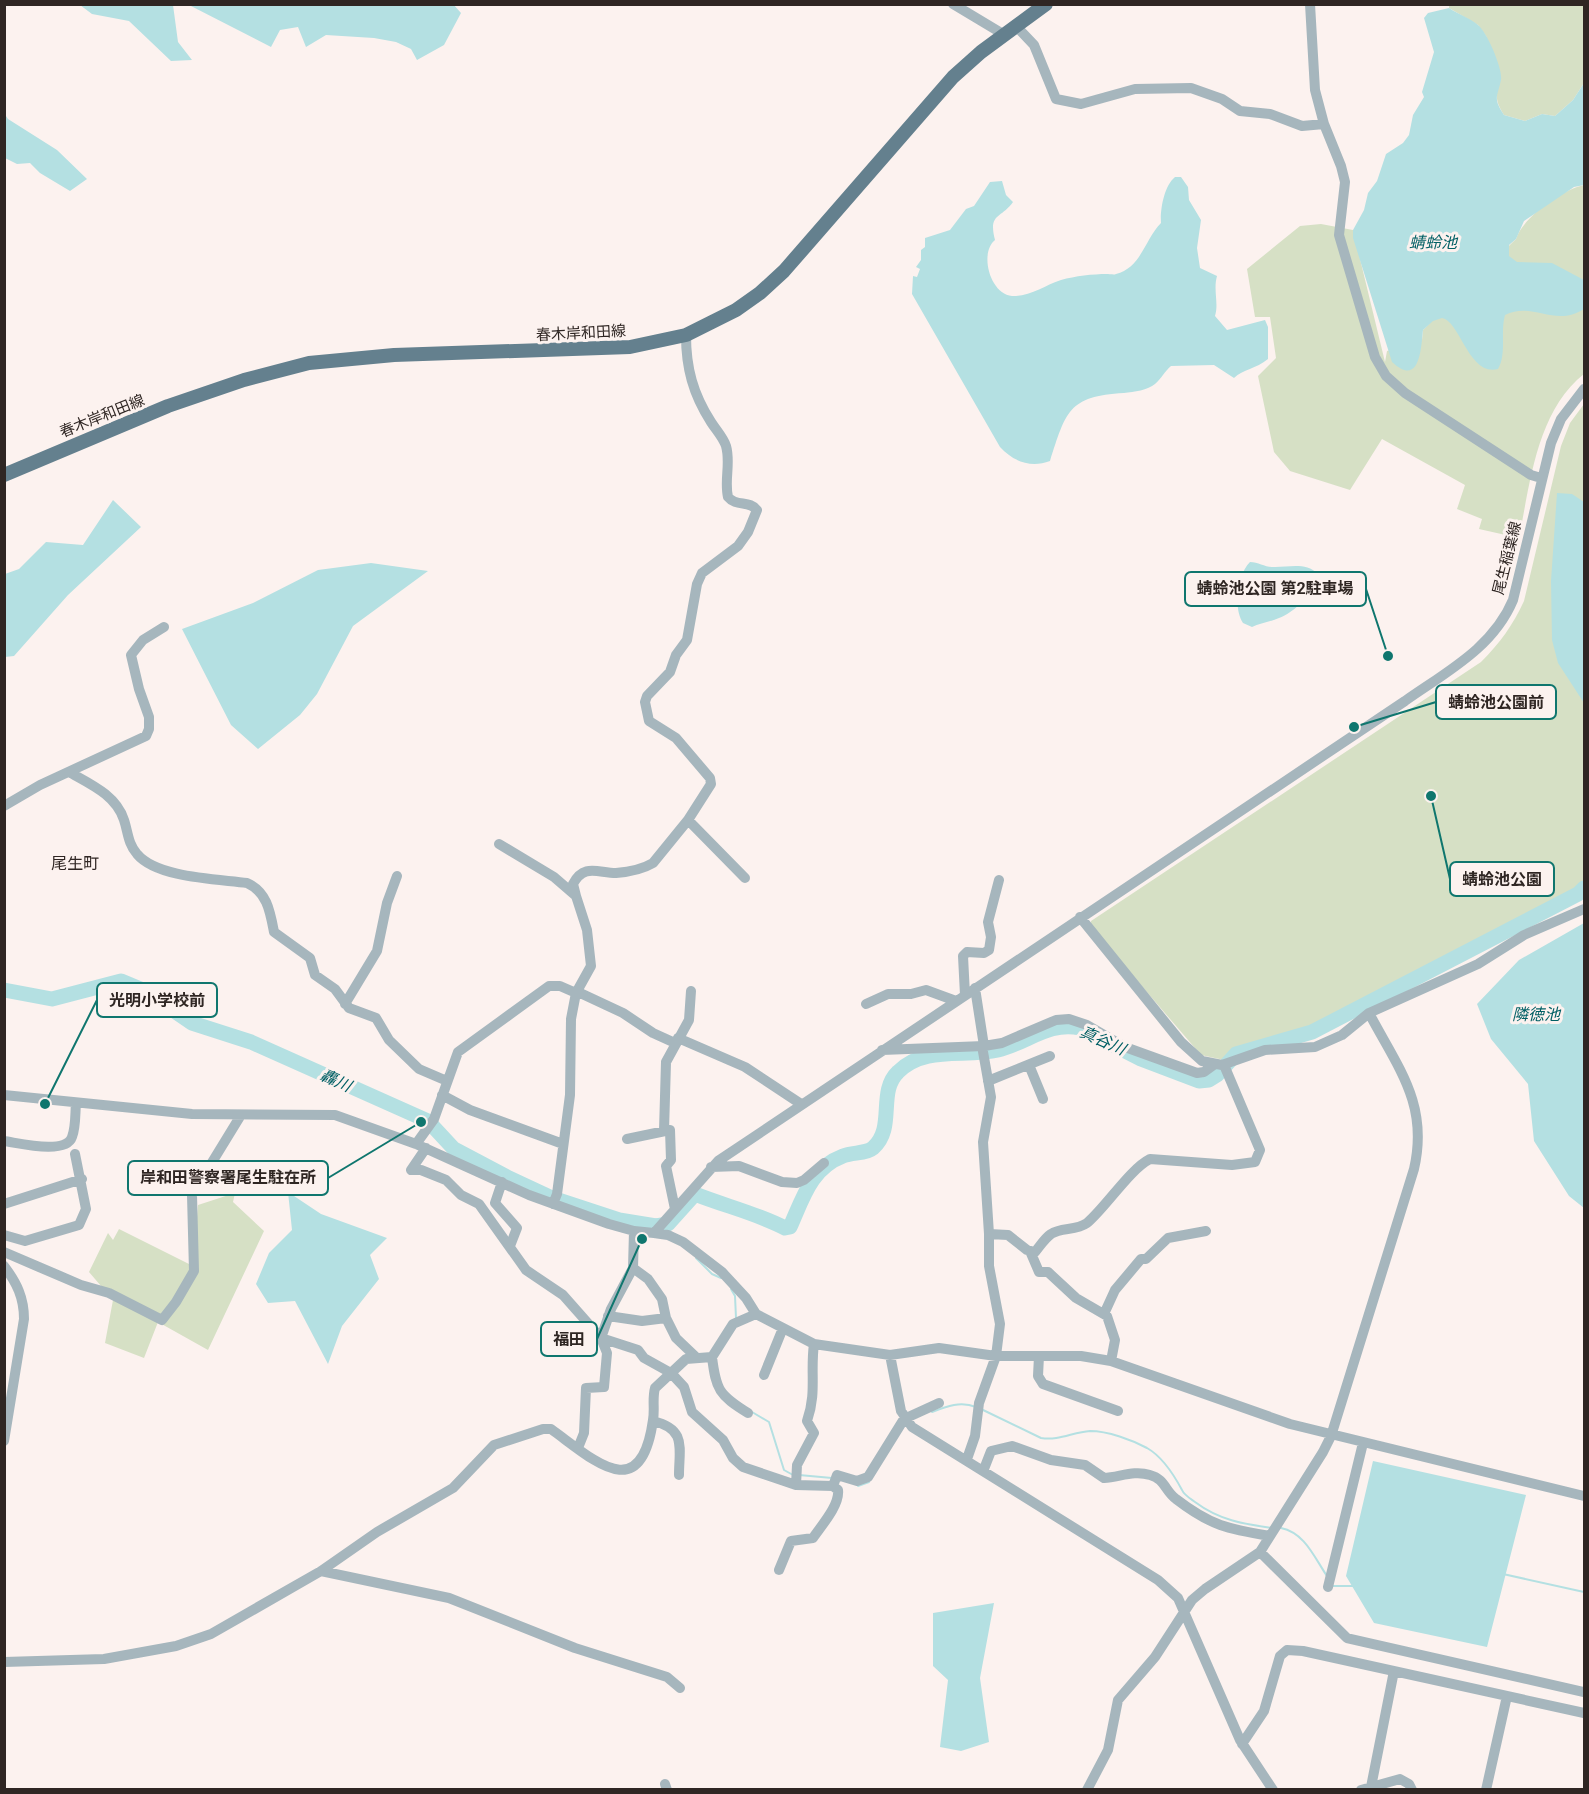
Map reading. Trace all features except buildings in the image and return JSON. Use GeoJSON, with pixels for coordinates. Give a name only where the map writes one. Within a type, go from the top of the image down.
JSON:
{"type":"FeatureCollection","features":[{"type":"Feature","properties":{"kind":"main road","name":"春木岸和田線"},"geometry":{"type":"LineString","coordinates":[[4,475],[168,406],[244,380],[309,363],[393,355],[597,350],[639,346],[686,335],[736,310],[784,271],[927,105],[981,52],[1046,4]]}},
{"type":"Feature","properties":{"kind":"street"},"geometry":{"type":"LineString","coordinates":[[953,4],[1003,34]]}},
{"type":"Feature","properties":{"kind":"street"},"geometry":{"type":"LineString","coordinates":[[1310,4],[1316,90],[1324,124],[1345,182],[1339,235],[1375,357],[1386,376],[1405,393],[1531,475],[1542,478]]}},
{"type":"Feature","properties":{"kind":"street"},"geometry":{"type":"LineString","coordinates":[[1015,25],[1034,45],[1056,99],[1081,104],[1135,89],[1191,88],[1222,99],[1240,111],[1269,114],[1302,126],[1324,124]]}},
{"type":"Feature","properties":{"kind":"street"},"geometry":{"type":"LineString","coordinates":[[554,1204],[570,1095],[571,1018],[577,992],[591,966],[587,930],[573,884],[582,873],[590,869],[614,873],[646,867],[653,863],[688,820],[706,793],[710,778],[676,738],[649,721],[645,702],[647,696],[670,672],[676,655],[687,640],[697,584],[702,573],[738,546],[748,532],[758,510],[750,504],[730,500],[728,496],[725,444],[689,379],[686,335]]}},
{"type":"Feature","properties":{"kind":"street","name":"尾生稲葉線"},"geometry":{"type":"LineString","coordinates":[[659,1228],[711,1167],[801,1104],[1470,656],[1494,633],[1509,610],[1515,594],[1542,478],[1558,425],[1584,389]]}},
{"type":"Feature","properties":{"kind":"street"},"geometry":{"type":"LineString","coordinates":[[4,806],[40,785],[146,736],[149,729],[149,717],[131,655],[143,640],[164,627]]}},
{"type":"Feature","properties":{"kind":"street"},"geometry":{"type":"LineString","coordinates":[[69,772],[112,800],[124,820],[131,846],[146,862],[176,873],[247,883],[256,887],[270,911],[274,932],[310,958],[315,975],[335,989],[345,1004],[376,1018],[389,1040],[419,1069],[447,1081]]}},
{"type":"Feature","properties":{"kind":"street"},"geometry":{"type":"LineString","coordinates":[[688,820],[745,878]]}},
{"type":"Feature","properties":{"kind":"street"},"geometry":{"type":"LineString","coordinates":[[499,844],[554,877],[576,896]]}},
{"type":"Feature","properties":{"kind":"street"},"geometry":{"type":"LineString","coordinates":[[345,1004],[377,951],[387,903],[397,876]]}},
{"type":"Feature","properties":{"kind":"street"},"geometry":{"type":"LineString","coordinates":[[866,1004],[888,994],[911,994],[926,990],[960,998],[963,956],[967,952],[984,953],[991,945],[987,922],[999,880]]}},
{"type":"Feature","properties":{"kind":"street"},"geometry":{"type":"LineString","coordinates":[[882,1050],[983,1046],[1002,1043],[1056,1020],[1070,1019],[1087,1025],[1125,1047],[1197,1073],[1204,1072],[1220,1064],[1265,1050],[1323,1044],[1342,1035],[1370,1013],[1478,964],[1524,935],[1584,909]]}},
{"type":"Feature","properties":{"kind":"street"},"geometry":{"type":"LineString","coordinates":[[1030,1251],[1035,1252],[1052,1233],[1080,1228],[1116,1195],[1143,1162],[1150,1159],[1232,1165],[1255,1162],[1260,1150],[1220,1064],[1192,1054],[1080,917]]}},
{"type":"Feature","properties":{"kind":"street"},"geometry":{"type":"LineString","coordinates":[[578,1448],[584,1433],[586,1388],[604,1386],[607,1353],[601,1338],[563,1294],[534,1278],[526,1270],[479,1204],[461,1195],[446,1180],[421,1170],[411,1170],[434,1119],[458,1052],[539,992],[549,986],[560,986],[623,1013],[653,1033],[745,1067],[801,1104]]}},
{"type":"Feature","properties":{"kind":"street"},"geometry":{"type":"LineString","coordinates":[[967,1459],[975,1436],[979,1402],[996,1356],[1000,1324],[989,1266],[983,1142],[991,1097],[975,988]]}},
{"type":"Feature","properties":{"kind":"street"},"geometry":{"type":"LineString","coordinates":[[664,1131],[666,1062],[689,1020],[691,991]]}},
{"type":"Feature","properties":{"kind":"street"},"geometry":{"type":"LineString","coordinates":[[1087,1790],[1108,1750],[1118,1700],[1155,1657],[1185,1611],[1205,1589],[1260,1552],[1331,1436],[1418,1154],[1420,1133],[1410,1088],[1370,1013]]}},
{"type":"Feature","properties":{"kind":"street"},"geometry":{"type":"LineString","coordinates":[[988,1081],[1050,1056]]}},
{"type":"Feature","properties":{"kind":"street"},"geometry":{"type":"LineString","coordinates":[[1029,1065],[1043,1099]]}},
{"type":"Feature","properties":{"kind":"street"},"geometry":{"type":"LineString","coordinates":[[4,1095],[76,1103],[241,1115],[335,1114],[421,1146],[554,1204],[634,1231],[659,1228],[722,1272],[746,1298],[756,1314],[814,1344],[890,1355],[939,1348],[996,1356],[1081,1356],[1111,1361],[1331,1436],[1584,1496]]}},
{"type":"Feature","properties":{"kind":"street"},"geometry":{"type":"LineString","coordinates":[[442,1095],[470,1110],[563,1144]]}},
{"type":"Feature","properties":{"kind":"street"},"geometry":{"type":"LineString","coordinates":[[4,1142],[54,1147],[67,1144],[72,1138],[76,1103]]}},
{"type":"Feature","properties":{"kind":"street"},"geometry":{"type":"LineString","coordinates":[[4,1252],[81,1285],[109,1293],[162,1320],[176,1302],[194,1271],[192,1195],[241,1115]]}},
{"type":"Feature","properties":{"kind":"street"},"geometry":{"type":"LineString","coordinates":[[627,1139],[670,1130],[671,1160],[666,1166],[675,1209]]}},
{"type":"Feature","properties":{"kind":"street"},"geometry":{"type":"LineString","coordinates":[[4,1235],[25,1241],[79,1225],[86,1209],[82,1179],[75,1154]]}},
{"type":"Feature","properties":{"kind":"street"},"geometry":{"type":"LineString","coordinates":[[711,1167],[739,1166],[782,1182],[797,1182],[804,1180],[824,1164]]}},
{"type":"Feature","properties":{"kind":"street"},"geometry":{"type":"LineString","coordinates":[[4,1204],[82,1179]]}},
{"type":"Feature","properties":{"kind":"street"},"geometry":{"type":"LineString","coordinates":[[502,1182],[495,1203],[517,1228],[510,1246]]}},
{"type":"Feature","properties":{"kind":"street"},"geometry":{"type":"LineString","coordinates":[[601,1338],[608,1316],[633,1268],[634,1231]]}},
{"type":"Feature","properties":{"kind":"street"},"geometry":{"type":"LineString","coordinates":[[1104,1314],[1115,1290],[1141,1259],[1146,1259],[1168,1238],[1206,1231]]}},
{"type":"Feature","properties":{"kind":"street"},"geometry":{"type":"LineString","coordinates":[[989,1234],[1008,1235],[1030,1251],[1039,1272],[1048,1272],[1076,1298],[1104,1314],[1115,1340],[1111,1361]]}},
{"type":"Feature","properties":{"kind":"street"},"geometry":{"type":"LineString","coordinates":[[4,1266],[16,1281],[24,1302],[24,1319],[4,1441]]}},
{"type":"Feature","properties":{"kind":"street"},"geometry":{"type":"LineString","coordinates":[[633,1268],[648,1279],[662,1299],[666,1318],[676,1338],[698,1358]]}},
{"type":"Feature","properties":{"kind":"street"},"geometry":{"type":"LineString","coordinates":[[748,1413],[725,1399],[719,1391],[712,1357],[733,1324],[756,1314]]}},
{"type":"Feature","properties":{"kind":"street"},"geometry":{"type":"LineString","coordinates":[[608,1316],[642,1321],[666,1318]]}},
{"type":"Feature","properties":{"kind":"street"},"geometry":{"type":"LineString","coordinates":[[764,1375],[783,1328]]}},
{"type":"Feature","properties":{"kind":"street"},"geometry":{"type":"LineString","coordinates":[[601,1338],[638,1350],[644,1358],[671,1373],[684,1387],[692,1412],[723,1440],[733,1458],[743,1467],[796,1485],[833,1486],[838,1490],[839,1495],[813,1538],[791,1541],[779,1570]]}},
{"type":"Feature","properties":{"kind":"street"},"geometry":{"type":"LineString","coordinates":[[796,1485],[797,1465],[814,1433],[807,1421],[814,1400],[811,1365],[814,1344]]}},
{"type":"Feature","properties":{"kind":"street"},"geometry":{"type":"LineString","coordinates":[[890,1355],[897,1400],[904,1419],[912,1427],[984,1469],[1158,1580],[1178,1598],[1242,1744],[1273,1790]]}},
{"type":"Feature","properties":{"kind":"street"},"geometry":{"type":"LineString","coordinates":[[1039,1356],[1038,1376],[1043,1384],[1118,1411]]}},
{"type":"Feature","properties":{"kind":"street"},"geometry":{"type":"LineString","coordinates":[[4,1662],[104,1659],[176,1646],[211,1634],[321,1570],[377,1532],[453,1488],[494,1445],[543,1429],[551,1429],[605,1467],[633,1469],[639,1465],[653,1421],[655,1388],[686,1359],[712,1357]]}},
{"type":"Feature","properties":{"kind":"street"},"geometry":{"type":"LineString","coordinates":[[833,1486],[837,1475],[857,1481],[868,1477],[904,1419],[939,1403]]}},
{"type":"Feature","properties":{"kind":"street"},"geometry":{"type":"LineString","coordinates":[[653,1421],[671,1427],[679,1438],[679,1475]]}},
{"type":"Feature","properties":{"kind":"street"},"geometry":{"type":"LineString","coordinates":[[1328,1587],[1363,1443]]}},
{"type":"Feature","properties":{"kind":"street"},"geometry":{"type":"LineString","coordinates":[[984,1469],[991,1451],[1012,1446],[1052,1460],[1085,1465],[1104,1478],[1138,1472],[1150,1475],[1164,1483],[1171,1495],[1212,1523],[1270,1536]]}},
{"type":"Feature","properties":{"kind":"street"},"geometry":{"type":"LineString","coordinates":[[1260,1552],[1347,1638],[1584,1692]]}},
{"type":"Feature","properties":{"kind":"street"},"geometry":{"type":"LineString","coordinates":[[321,1570],[449,1598],[575,1648],[667,1677],[680,1688]]}},
{"type":"Feature","properties":{"kind":"street"},"geometry":{"type":"LineString","coordinates":[[1242,1744],[1264,1711],[1281,1656],[1287,1650],[1303,1651],[1584,1713]]}},
{"type":"Feature","properties":{"kind":"street"},"geometry":{"type":"LineString","coordinates":[[1394,1671],[1366,1788],[1400,1779],[1410,1784],[1412,1790]]}},
{"type":"Feature","properties":{"kind":"street"},"geometry":{"type":"LineString","coordinates":[[1486,1790],[1507,1696]]}},
{"type":"Feature","properties":{"kind":"green space"},"geometry":{"type":"Polygon","coordinates":[[[1449,5],[1584,5],[1584,83],[1573,100],[1555,116],[1542,114],[1525,121],[1504,115],[1497,97],[1501,79],[1486,36],[1478,25],[1449,8],[1449,5]]]}},
{"type":"Feature","properties":{"kind":"green space"},"geometry":{"type":"Polygon","coordinates":[[[1584,185],[1584,374],[1568,389],[1546,428],[1532,472],[1519,538],[1479,529],[1482,519],[1457,509],[1465,485],[1382,439],[1350,490],[1290,471],[1274,452],[1258,376],[1276,358],[1270,317],[1255,317],[1247,269],[1300,226],[1321,224],[1353,230],[1385,362],[1387,351],[1422,340],[1423,330],[1516,239],[1526,222],[1555,198],[1584,185]]]}},
{"type":"Feature","properties":{"kind":"green space"},"geometry":{"type":"Polygon","coordinates":[[[1584,404],[1584,885],[1576,892],[1310,1029],[1242,1047],[1224,1060],[1201,1055],[1091,927],[1091,921],[1481,662],[1488,655],[1511,626],[1524,601],[1561,446],[1570,423],[1584,404]]]}},
{"type":"Feature","properties":{"kind":"green space"},"geometry":{"type":"Polygon","coordinates":[[[235,1193],[233,1202],[264,1231],[208,1350],[158,1322],[144,1358],[105,1343],[113,1300],[89,1272],[108,1233],[113,1240],[119,1229],[193,1266],[198,1205],[235,1193]]]}},
{"type":"Feature","properties":{"kind":"water"},"geometry":{"type":"Polygon","coordinates":[[[453,4],[461,13],[444,45],[417,60],[411,49],[396,42],[374,38],[326,35],[306,47],[298,27],[280,30],[271,47],[189,5],[453,4]]]}},
{"type":"Feature","properties":{"kind":"water"},"geometry":{"type":"Polygon","coordinates":[[[80,5],[173,5],[178,42],[192,60],[171,61],[129,21],[92,14],[80,5]]]}},
{"type":"Feature","properties":{"kind":"water","name":"蜻蛉池"},"geometry":{"type":"Polygon","coordinates":[[[1449,8],[1478,25],[1490,43],[1501,75],[1497,98],[1504,115],[1525,121],[1542,114],[1555,116],[1573,100],[1584,83],[1584,185],[1574,187],[1524,221],[1516,239],[1509,245],[1509,256],[1517,262],[1552,263],[1584,280],[1584,309],[1563,316],[1525,311],[1505,315],[1502,356],[1498,369],[1488,369],[1480,365],[1448,321],[1442,318],[1433,321],[1423,330],[1420,355],[1414,368],[1408,370],[1401,369],[1392,362],[1353,238],[1353,230],[1364,210],[1368,193],[1377,181],[1386,154],[1403,143],[1409,135],[1413,115],[1424,97],[1422,92],[1434,52],[1424,18],[1428,13],[1449,8]]]}},
{"type":"Feature","properties":{"kind":"water"},"geometry":{"type":"Polygon","coordinates":[[[4,113],[8,119],[57,150],[87,179],[70,191],[40,173],[30,163],[17,164],[5,158],[4,113]]]}},
{"type":"Feature","properties":{"kind":"water"},"geometry":{"type":"Polygon","coordinates":[[[1175,177],[1181,177],[1188,187],[1189,200],[1201,220],[1197,248],[1200,268],[1217,276],[1215,316],[1227,330],[1265,320],[1268,327],[1268,359],[1234,378],[1214,365],[1171,366],[1149,388],[1091,398],[1080,403],[1072,410],[1060,430],[1050,461],[1030,464],[1011,457],[1000,447],[912,294],[913,276],[917,277],[920,269],[916,267],[921,260],[925,238],[950,230],[966,209],[974,206],[990,182],[1002,181],[1006,195],[1013,202],[994,221],[995,240],[990,246],[988,263],[993,281],[1004,294],[1019,296],[1066,279],[1116,274],[1131,266],[1161,223],[1164,198],[1168,186],[1175,177]]]}},
{"type":"Feature","properties":{"kind":"water"},"geometry":{"type":"Polygon","coordinates":[[[1557,493],[1572,494],[1584,502],[1584,703],[1558,663],[1552,640],[1551,581],[1557,493]]]}},
{"type":"Feature","properties":{"kind":"water"},"geometry":{"type":"Polygon","coordinates":[[[113,500],[141,527],[68,595],[14,656],[5,657],[5,574],[19,569],[46,542],[83,545],[113,500]]]}},
{"type":"Feature","properties":{"kind":"water"},"geometry":{"type":"Polygon","coordinates":[[[1250,562],[1272,567],[1308,568],[1318,574],[1317,580],[1310,594],[1291,611],[1279,618],[1252,627],[1243,623],[1237,601],[1239,583],[1250,562]]]}},
{"type":"Feature","properties":{"kind":"water"},"geometry":{"type":"Polygon","coordinates":[[[371,563],[428,571],[353,626],[317,694],[300,715],[258,749],[231,725],[182,629],[253,603],[318,570],[371,563]]]}},
{"type":"Feature","properties":{"kind":"water","name":"隣徳池"},"geometry":{"type":"Polygon","coordinates":[[[1584,923],[1584,1208],[1569,1196],[1534,1141],[1528,1084],[1491,1039],[1477,1004],[1519,960],[1584,923]]]}},
{"type":"Feature","properties":{"kind":"water"},"geometry":{"type":"Polygon","coordinates":[[[288,1192],[321,1214],[387,1238],[370,1255],[379,1279],[342,1326],[328,1364],[295,1301],[268,1303],[256,1284],[269,1253],[292,1230],[288,1192]]]}},
{"type":"Feature","properties":{"kind":"water"},"geometry":{"type":"Polygon","coordinates":[[[1373,1461],[1526,1495],[1487,1647],[1374,1623],[1346,1576],[1373,1461]]]}},
{"type":"Feature","properties":{"kind":"water"},"geometry":{"type":"Polygon","coordinates":[[[994,1603],[980,1678],[989,1742],[961,1751],[940,1747],[948,1680],[933,1666],[933,1613],[994,1603]]]}},
{"type":"Feature","properties":{"kind":"waterway","name":"真谷川"},"geometry":{"type":"LineString","coordinates":[[4,990],[52,999],[121,981],[145,991],[192,1023],[251,1042],[428,1121],[454,1149],[552,1198],[619,1220],[656,1226],[668,1224],[695,1194],[785,1228],[790,1227],[809,1185],[823,1168],[843,1156],[870,1150],[880,1140],[884,1130],[888,1090],[892,1080],[898,1072],[920,1058],[998,1050],[1048,1030],[1069,1027],[1080,1028],[1141,1059],[1199,1081],[1209,1080],[1217,1075],[1236,1054],[1312,1032],[1578,894],[1584,888]]}},
{"type":"Feature","properties":{"kind":"waterway"},"geometry":{"type":"LineString","coordinates":[[696,1258],[712,1274],[721,1278]]}},
{"type":"Feature","properties":{"kind":"waterway"},"geometry":{"type":"LineString","coordinates":[[731,1289],[735,1296],[736,1318]]}},
{"type":"Feature","properties":{"kind":"waterway"},"geometry":{"type":"LineString","coordinates":[[932,1412],[959,1404],[976,1407]]}},
{"type":"Feature","properties":{"kind":"waterway"},"geometry":{"type":"LineString","coordinates":[[981,1409],[1041,1438],[1097,1431],[1134,1442],[1158,1456],[1172,1472],[1184,1494],[1204,1508],[1232,1520],[1272,1528]]}},
{"type":"Feature","properties":{"kind":"waterway"},"geometry":{"type":"LineString","coordinates":[[752,1412],[769,1422],[784,1470],[793,1475]]}},
{"type":"Feature","properties":{"kind":"waterway"},"geometry":{"type":"LineString","coordinates":[[799,1475],[832,1478]]}},
{"type":"Feature","properties":{"kind":"waterway"},"geometry":{"type":"LineString","coordinates":[[858,1486],[869,1482]]}},
{"type":"Feature","properties":{"kind":"waterway"},"geometry":{"type":"LineString","coordinates":[[1281,1528],[1303,1540],[1327,1576]]}},
{"type":"Feature","properties":{"kind":"waterway"},"geometry":{"type":"LineString","coordinates":[[1503,1574],[1584,1592]]}},
{"type":"Feature","properties":{"kind":"waterway"},"geometry":{"type":"LineString","coordinates":[[1333,1586],[1354,1586]]}},
{"type":"Feature","properties":{"kind":"place","name":"蜻蛉池公園 第2駐車場"},"geometry":{"type":"Point","coordinates":[1388,656]}},
{"type":"Feature","properties":{"kind":"place","name":"蜻蛉池公園前"},"geometry":{"type":"Point","coordinates":[1354,727]}},
{"type":"Feature","properties":{"kind":"place","name":"蜻蛉池公園"},"geometry":{"type":"Point","coordinates":[1431,796]}},
{"type":"Feature","properties":{"kind":"place","name":"光明小学校前"},"geometry":{"type":"Point","coordinates":[45,1104]}},
{"type":"Feature","properties":{"kind":"place","name":"岸和田警察署尾生駐在所"},"geometry":{"type":"Point","coordinates":[421,1122]}},
{"type":"Feature","properties":{"kind":"place","name":"福田"},"geometry":{"type":"Point","coordinates":[642,1239]}},
{"type":"Feature","properties":{"kind":"district","name":"尾生町"},"geometry":{"type":"Point","coordinates":[75,863]}},
{"type":"Feature","properties":{"kind":"water label","name":"轟川"},"geometry":{"type":"Point","coordinates":[336,1080]}}]}
